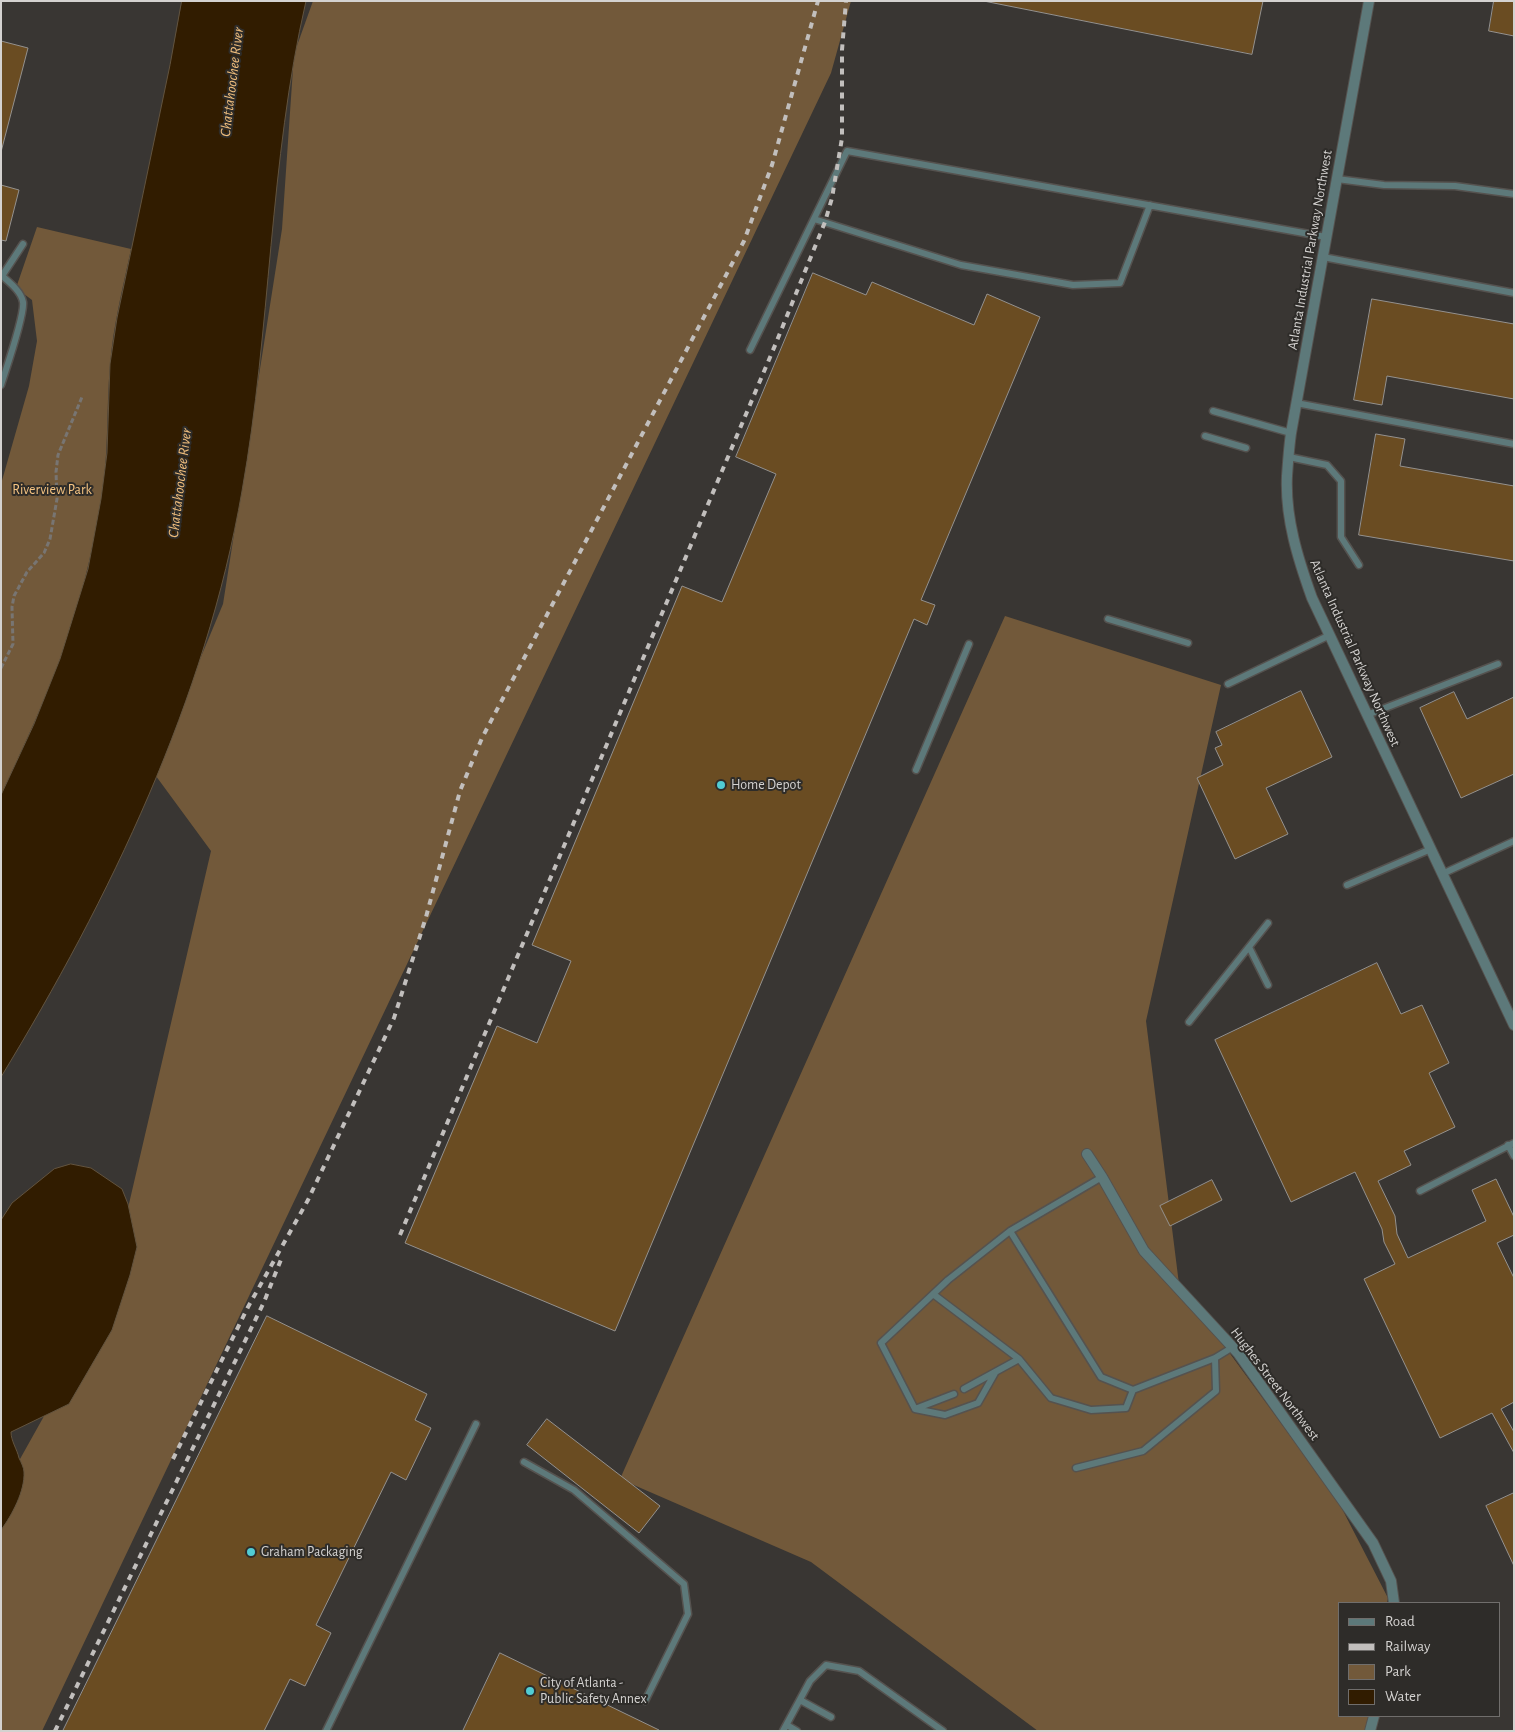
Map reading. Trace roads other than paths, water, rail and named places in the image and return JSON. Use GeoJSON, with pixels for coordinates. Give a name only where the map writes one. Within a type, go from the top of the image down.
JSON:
{"type":"FeatureCollection","features":[{"type":"Feature","properties":{"kind":"street","name":"Atlanta Industrial Parkway Northwest"},"geometry":{"type":"LineString","coordinates":[[1369,1],[1291,433],[1287,478],[1290,522],[1298,560],[1312,598],[1514,1025]]}},
{"type":"Feature","properties":{"kind":"street","name":"Hughes Street Northwest"},"geometry":{"type":"LineString","coordinates":[[1086,1154],[1102,1177],[1144,1251],[1233,1347],[1373,1543],[1391,1582],[1394,1602]]}},
{"type":"Feature","properties":{"kind":"street"},"geometry":{"type":"LineString","coordinates":[[1370,1731],[1374,1717]]}},
{"type":"Feature","properties":{"kind":"lane"},"geometry":{"type":"LineString","coordinates":[[750,350],[847,151],[1326,237]]}},
{"type":"Feature","properties":{"kind":"lane"},"geometry":{"type":"LineString","coordinates":[[1337,180],[1384,185],[1455,186],[1514,194]]}},
{"type":"Feature","properties":{"kind":"lane"},"geometry":{"type":"LineString","coordinates":[[814,218],[961,265],[1073,285],[1120,283],[1150,205]]}},
{"type":"Feature","properties":{"kind":"lane"},"geometry":{"type":"LineString","coordinates":[[1,385],[23,302],[16,288],[2,276],[23,244]]}},
{"type":"Feature","properties":{"kind":"lane"},"geometry":{"type":"LineString","coordinates":[[1323,257],[1514,293]]}},
{"type":"Feature","properties":{"kind":"lane"},"geometry":{"type":"LineString","coordinates":[[1296,403],[1514,444]]}},
{"type":"Feature","properties":{"kind":"lane"},"geometry":{"type":"LineString","coordinates":[[1213,411],[1291,433]]}},
{"type":"Feature","properties":{"kind":"lane"},"geometry":{"type":"LineString","coordinates":[[1206,436],[1246,448]]}},
{"type":"Feature","properties":{"kind":"lane"},"geometry":{"type":"LineString","coordinates":[[1288,457],[1328,465],[1341,482],[1341,537],[1359,565]]}},
{"type":"Feature","properties":{"kind":"lane"},"geometry":{"type":"LineString","coordinates":[[1108,619],[1188,643]]}},
{"type":"Feature","properties":{"kind":"lane"},"geometry":{"type":"LineString","coordinates":[[1228,684],[1330,635]]}},
{"type":"Feature","properties":{"kind":"lane"},"geometry":{"type":"LineString","coordinates":[[916,770],[970,644]]}},
{"type":"Feature","properties":{"kind":"lane"},"geometry":{"type":"LineString","coordinates":[[1367,715],[1498,664]]}},
{"type":"Feature","properties":{"kind":"lane"},"geometry":{"type":"LineString","coordinates":[[1442,874],[1514,841]]}},
{"type":"Feature","properties":{"kind":"lane"},"geometry":{"type":"LineString","coordinates":[[1347,886],[1431,850]]}},
{"type":"Feature","properties":{"kind":"lane"},"geometry":{"type":"LineString","coordinates":[[1189,1022],[1268,923]]}},
{"type":"Feature","properties":{"kind":"lane"},"geometry":{"type":"LineString","coordinates":[[1249,946],[1268,985]]}},
{"type":"Feature","properties":{"kind":"lane"},"geometry":{"type":"LineString","coordinates":[[1420,1191],[1511,1144],[1514,1156]]}},
{"type":"Feature","properties":{"kind":"lane"},"geometry":{"type":"LineString","coordinates":[[915,1409],[880,1343],[948,1280],[1010,1231],[1102,1177]]}},
{"type":"Feature","properties":{"kind":"lane"},"geometry":{"type":"LineString","coordinates":[[1010,1231],[1101,1376],[1133,1390],[1215,1358],[1233,1347]]}},
{"type":"Feature","properties":{"kind":"lane"},"geometry":{"type":"LineString","coordinates":[[933,1294],[1019,1359],[1051,1398],[1091,1410],[1126,1408],[1133,1390]]}},
{"type":"Feature","properties":{"kind":"lane"},"geometry":{"type":"LineString","coordinates":[[1076,1468],[1143,1451],[1216,1391],[1215,1358]]}},
{"type":"Feature","properties":{"kind":"lane"},"geometry":{"type":"LineString","coordinates":[[964,1389],[1019,1359]]}},
{"type":"Feature","properties":{"kind":"lane"},"geometry":{"type":"LineString","coordinates":[[915,1409],[945,1415],[978,1403],[996,1372]]}},
{"type":"Feature","properties":{"kind":"lane"},"geometry":{"type":"LineString","coordinates":[[915,1409],[954,1394]]}},
{"type":"Feature","properties":{"kind":"lane"},"geometry":{"type":"LineString","coordinates":[[326,1731],[476,1424]]}},
{"type":"Feature","properties":{"kind":"lane"},"geometry":{"type":"LineString","coordinates":[[524,1462],[574,1490],[684,1584],[688,1614],[646,1701]]}},
{"type":"Feature","properties":{"kind":"lane"},"geometry":{"type":"LineString","coordinates":[[797,1731],[785,1728],[810,1681],[826,1665],[859,1671],[943,1731]]}},
{"type":"Feature","properties":{"kind":"lane"},"geometry":{"type":"LineString","coordinates":[[800,1700],[831,1717]]}},
{"type":"Feature","properties":{"kind":"water","name":"Chattahoochee River"},"geometry":{"type":"Polygon","coordinates":[[[182,1],[306,1],[284,123],[259,369],[242,491],[226,569],[204,645],[179,721],[149,795],[116,868],[80,939],[1,1077],[1,795],[34,724],[60,659],[88,569],[101,499],[107,453],[110,364],[117,318],[182,1]]]}},
{"type":"Feature","properties":{"kind":"water"},"geometry":{"type":"Polygon","coordinates":[[[71,1164],[91,1168],[122,1189],[128,1204],[137,1247],[112,1330],[69,1404],[11,1432],[24,1472],[24,1479],[17,1502],[1,1530],[1,1220],[12,1203],[54,1169],[71,1164]]]}},
{"type":"Feature","properties":{"kind":"railway"},"geometry":{"type":"LineString","coordinates":[[173,1459],[248,1307],[308,1200],[394,1018],[426,917],[460,791],[482,738],[744,241],[772,165],[818,1]]}},
{"type":"Feature","properties":{"kind":"railway"},"geometry":{"type":"LineString","coordinates":[[400,1235],[776,343],[825,222],[832,198],[842,138],[842,50],[846,1]]}},
{"type":"Feature","properties":{"kind":"railway"},"geometry":{"type":"LineString","coordinates":[[55,1731],[264,1302],[282,1257]]}},
{"type":"Feature","properties":{"kind":"place","name":"Home Depot"},"geometry":{"type":"Point","coordinates":[721,785]}},
{"type":"Feature","properties":{"kind":"place","name":"Graham Packaging"},"geometry":{"type":"Point","coordinates":[251,1552]}},
{"type":"Feature","properties":{"kind":"place","name":"City of Atlanta - Public Safety Annex"},"geometry":{"type":"Point","coordinates":[530,1691]}},
{"type":"Feature","properties":{"kind":"park label","name":"Riverview Park"},"geometry":{"type":"Point","coordinates":[52,490]}}]}
